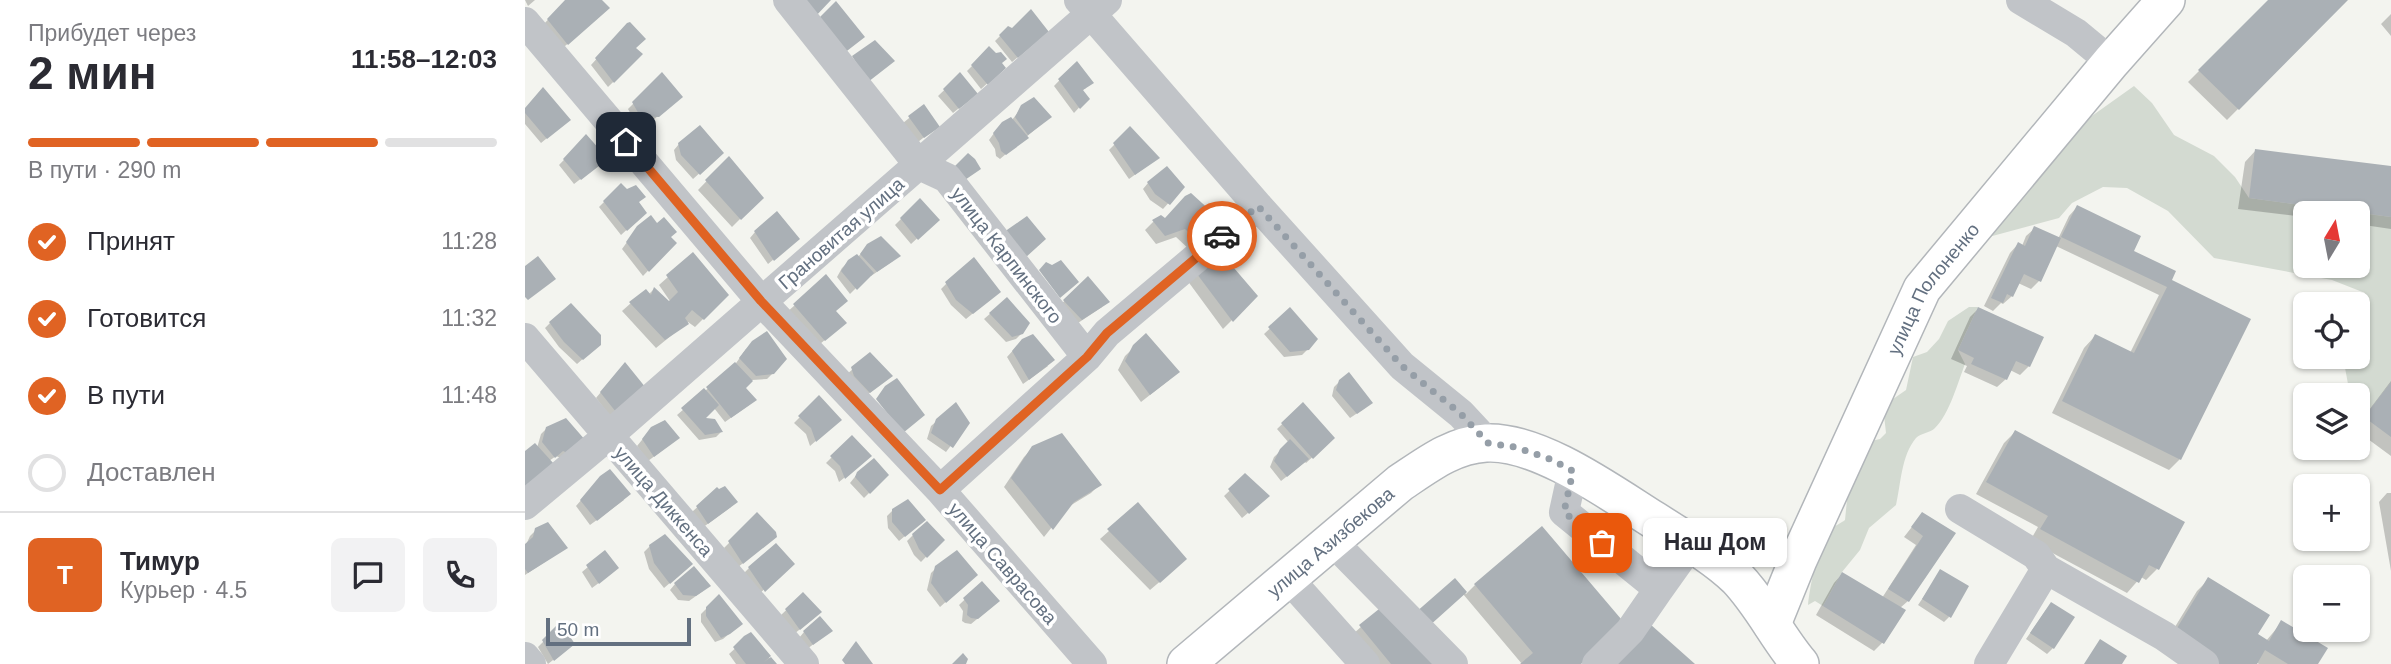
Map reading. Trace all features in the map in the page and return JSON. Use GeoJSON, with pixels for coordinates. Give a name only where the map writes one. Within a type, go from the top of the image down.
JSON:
{"type":"FeatureCollection","features":[{"type":"Feature","properties":{"kind":"main road","name":"улица Полоненко"},"geometry":{"type":"LineString","coordinates":[[1772,624],[1798,560],[1923,289],[2111,62],[2166,0]]}},
{"type":"Feature","properties":{"kind":"main road"},"geometry":{"type":"LineString","coordinates":[[1488,443],[1515,447],[1550,459],[1705,553],[1737,579],[1756,601],[1800,664]]}},
{"type":"Feature","properties":{"kind":"main road","name":"улица Азизбекова"},"geometry":{"type":"LineString","coordinates":[[1186,664],[1400,483],[1436,458],[1464,446],[1488,443]]}},
{"type":"Feature","properties":{"kind":"main road"},"geometry":{"type":"LineString","coordinates":[[1705,553],[1761,569],[1783,566],[1798,560]]}},
{"type":"Feature","properties":{"kind":"street","name":"улица Карпинского"},"geometry":{"type":"LineString","coordinates":[[788,0],[919,165],[947,178],[1087,357]]}},
{"type":"Feature","properties":{"kind":"street"},"geometry":{"type":"LineString","coordinates":[[2021,0],[2076,33],[2111,62]]}},
{"type":"Feature","properties":{"kind":"street"},"geometry":{"type":"LineString","coordinates":[[2061,0],[2076,33]]}},
{"type":"Feature","properties":{"kind":"street","name":"Грановитая улица"},"geometry":{"type":"LineString","coordinates":[[525,505],[919,165],[1092,5]]}},
{"type":"Feature","properties":{"kind":"street"},"geometry":{"type":"LineString","coordinates":[[1092,5],[1258,206],[1402,366],[1461,414],[1488,443]]}},
{"type":"Feature","properties":{"kind":"street","name":"улица Саврасова"},"geometry":{"type":"LineString","coordinates":[[525,22],[761,301],[940,490],[1092,664]]}},
{"type":"Feature","properties":{"kind":"street"},"geometry":{"type":"LineString","coordinates":[[940,490],[1087,357],[1107,333],[1258,206]]}},
{"type":"Feature","properties":{"kind":"street","name":"улица Диккенса"},"geometry":{"type":"LineString","coordinates":[[525,338],[804,664]]}},
{"type":"Feature","properties":{"kind":"street"},"geometry":{"type":"LineString","coordinates":[[1573,471],[1564,512],[1659,589]]}},
{"type":"Feature","properties":{"kind":"street"},"geometry":{"type":"LineString","coordinates":[[1959,509],[2036,555],[2046,569],[2164,636],[2204,664]]}},
{"type":"Feature","properties":{"kind":"street"},"geometry":{"type":"LineString","coordinates":[[1332,541],[1453,664]]}},
{"type":"Feature","properties":{"kind":"street"},"geometry":{"type":"LineString","coordinates":[[1598,664],[1630,631],[1659,589],[1705,553]]}},
{"type":"Feature","properties":{"kind":"street"},"geometry":{"type":"LineString","coordinates":[[1989,664],[2046,569]]}},
{"type":"Feature","properties":{"kind":"street"},"geometry":{"type":"LineString","coordinates":[[1288,578],[1365,664]]}},
{"type":"Feature","properties":{"kind":"street"},"geometry":{"type":"LineString","coordinates":[[525,657],[531,664]]}},
{"type":"Feature","properties":{"kind":"shaded area"},"geometry":{"type":"Polygon","coordinates":[[[2134,86],[2152,103],[2174,135],[2214,156],[2235,177],[2249,198],[2293,204],[2293,273],[2214,258],[2168,211],[2127,188],[2103,187],[2072,203],[2059,218],[1985,238],[2082,123],[2134,86]]]}},
{"type":"Feature","properties":{"kind":"shaded area"},"geometry":{"type":"Polygon","coordinates":[[[2370,214],[2391,217],[2391,382],[2370,409],[2370,383],[2348,383],[2345,369],[2370,369],[2370,292],[2362,292],[2321,278],[2370,278],[2370,214]]]}},
{"type":"Feature","properties":{"kind":"shaded area"},"geometry":{"type":"Polygon","coordinates":[[[1969,307],[1978,307],[1958,350],[1965,364],[1945,415],[1935,428],[1918,436],[1911,445],[1904,462],[1896,505],[1869,528],[1860,550],[1842,572],[1823,606],[1815,601],[1808,605],[1822,545],[1832,529],[1845,520],[1849,480],[1867,442],[1880,439],[1886,433],[1883,406],[1906,390],[1913,357],[1927,352],[1939,339],[1948,321],[1969,307]]]}},
{"type":"Feature","properties":{"kind":"building"},"geometry":{"type":"Polygon","coordinates":[[[565,0],[602,0],[610,8],[568,45],[547,19],[565,0]]]}},
{"type":"Feature","properties":{"kind":"building"},"geometry":{"type":"Polygon","coordinates":[[[801,0],[831,0],[814,18],[801,0]]]}},
{"type":"Feature","properties":{"kind":"building"},"geometry":{"type":"Polygon","coordinates":[[[2268,0],[2348,0],[2239,110],[2198,70],[2268,0]]]}},
{"type":"Feature","properties":{"kind":"building"},"geometry":{"type":"Polygon","coordinates":[[[836,1],[865,37],[843,54],[816,21],[836,1]]]}},
{"type":"Feature","properties":{"kind":"building"},"geometry":{"type":"Polygon","coordinates":[[[1031,9],[1049,32],[1018,58],[999,35],[1008,26],[1012,28],[1031,9]]]}},
{"type":"Feature","properties":{"kind":"building"},"geometry":{"type":"Polygon","coordinates":[[[630,22],[646,39],[636,48],[643,54],[614,83],[595,58],[630,22]]]}},
{"type":"Feature","properties":{"kind":"building"},"geometry":{"type":"Polygon","coordinates":[[[875,40],[895,61],[868,82],[852,56],[875,40]]]}},
{"type":"Feature","properties":{"kind":"building"},"geometry":{"type":"Polygon","coordinates":[[[989,46],[996,53],[1001,52],[1007,59],[1002,63],[1006,68],[988,85],[971,65],[989,46]]]}},
{"type":"Feature","properties":{"kind":"building"},"geometry":{"type":"Polygon","coordinates":[[[1077,61],[1094,83],[1083,90],[1090,99],[1080,109],[1058,79],[1077,61]]]}},
{"type":"Feature","properties":{"kind":"building"},"geometry":{"type":"Polygon","coordinates":[[[662,72],[683,97],[659,117],[640,116],[632,102],[662,72]]]}},
{"type":"Feature","properties":{"kind":"building"},"geometry":{"type":"Polygon","coordinates":[[[960,72],[978,94],[959,109],[943,89],[960,72]]]}},
{"type":"Feature","properties":{"kind":"building"},"geometry":{"type":"Polygon","coordinates":[[[543,87],[571,120],[547,139],[525,113],[525,108],[543,87]]]}},
{"type":"Feature","properties":{"kind":"building"},"geometry":{"type":"Polygon","coordinates":[[[1034,97],[1052,117],[1028,135],[1015,117],[1021,105],[1034,97]]]}},
{"type":"Feature","properties":{"kind":"building"},"geometry":{"type":"Polygon","coordinates":[[[924,104],[940,127],[924,138],[908,116],[924,104]]]}},
{"type":"Feature","properties":{"kind":"building"},"geometry":{"type":"Polygon","coordinates":[[[1011,117],[1029,138],[1006,155],[1001,151],[993,133],[1002,122],[1011,117]]]}},
{"type":"Feature","properties":{"kind":"building"},"geometry":{"type":"Polygon","coordinates":[[[700,125],[724,153],[700,175],[681,155],[678,143],[700,125]]]}},
{"type":"Feature","properties":{"kind":"building"},"geometry":{"type":"Polygon","coordinates":[[[1130,126],[1160,158],[1135,175],[1113,143],[1130,126]]]}},
{"type":"Feature","properties":{"kind":"building"},"geometry":{"type":"Polygon","coordinates":[[[586,134],[608,159],[581,180],[563,159],[586,134]]]}},
{"type":"Feature","properties":{"kind":"building"},"geometry":{"type":"Polygon","coordinates":[[[2255,149],[2391,166],[2391,217],[2370,214],[2370,201],[2293,201],[2293,204],[2249,198],[2255,149]]]}},
{"type":"Feature","properties":{"kind":"building"},"geometry":{"type":"Polygon","coordinates":[[[968,153],[981,169],[959,184],[951,170],[968,153]]]}},
{"type":"Feature","properties":{"kind":"building"},"geometry":{"type":"Polygon","coordinates":[[[729,156],[764,198],[741,220],[705,180],[729,156]]]}},
{"type":"Feature","properties":{"kind":"building"},"geometry":{"type":"Polygon","coordinates":[[[1167,166],[1185,187],[1170,205],[1155,194],[1147,182],[1167,166]]]}},
{"type":"Feature","properties":{"kind":"building"},"geometry":{"type":"Polygon","coordinates":[[[621,183],[627,189],[636,185],[646,197],[639,202],[647,213],[627,231],[603,201],[621,183]]]}},
{"type":"Feature","properties":{"kind":"building"},"geometry":{"type":"Polygon","coordinates":[[[1191,193],[1224,223],[1201,244],[1185,229],[1165,236],[1152,220],[1161,215],[1165,218],[1191,193]]]}},
{"type":"Feature","properties":{"kind":"building"},"geometry":{"type":"Polygon","coordinates":[[[920,198],[940,220],[918,240],[900,218],[920,198]]]}},
{"type":"Feature","properties":{"kind":"building"},"geometry":{"type":"Polygon","coordinates":[[[2077,205],[2141,236],[2134,251],[2176,271],[2172,280],[2251,319],[2181,460],[2062,401],[2095,334],[2134,353],[2167,287],[2061,237],[2077,205]]]}},
{"type":"Feature","properties":{"kind":"building"},"geometry":{"type":"Polygon","coordinates":[[[777,211],[800,239],[774,261],[754,231],[777,211]]]}},
{"type":"Feature","properties":{"kind":"building"},"geometry":{"type":"Polygon","coordinates":[[[651,215],[657,223],[664,217],[677,232],[671,237],[677,243],[649,272],[626,242],[637,226],[651,215]]]}},
{"type":"Feature","properties":{"kind":"building"},"geometry":{"type":"Polygon","coordinates":[[[1027,216],[1046,239],[1025,258],[1004,232],[1027,216]]]}},
{"type":"Feature","properties":{"kind":"building"},"geometry":{"type":"Polygon","coordinates":[[[2034,226],[2061,238],[2041,282],[2024,274],[2013,297],[2007,294],[2003,303],[1991,298],[2018,242],[2025,246],[2034,226]]]}},
{"type":"Feature","properties":{"kind":"building"},"geometry":{"type":"Polygon","coordinates":[[[881,236],[901,256],[877,272],[860,254],[867,244],[881,236]]]}},
{"type":"Feature","properties":{"kind":"building"},"geometry":{"type":"Polygon","coordinates":[[[1234,236],[1248,254],[1234,268],[1258,296],[1233,322],[1194,270],[1234,236]]]}},
{"type":"Feature","properties":{"kind":"building"},"geometry":{"type":"Polygon","coordinates":[[[693,252],[729,295],[704,320],[692,310],[685,318],[689,324],[665,340],[629,302],[646,289],[651,295],[654,287],[669,301],[678,292],[666,275],[693,252]]]}},
{"type":"Feature","properties":{"kind":"building"},"geometry":{"type":"Polygon","coordinates":[[[857,254],[874,273],[857,290],[841,271],[848,260],[857,254]]]}},
{"type":"Feature","properties":{"kind":"building"},"geometry":{"type":"Polygon","coordinates":[[[538,256],[556,279],[528,300],[525,297],[525,266],[538,256]]]}},
{"type":"Feature","properties":{"kind":"building"},"geometry":{"type":"Polygon","coordinates":[[[974,257],[1001,292],[973,314],[956,300],[945,282],[974,257]]]}},
{"type":"Feature","properties":{"kind":"building"},"geometry":{"type":"Polygon","coordinates":[[[1061,260],[1079,282],[1060,298],[1039,270],[1046,262],[1052,265],[1061,260]]]}},
{"type":"Feature","properties":{"kind":"building"},"geometry":{"type":"Polygon","coordinates":[[[826,274],[848,301],[836,311],[847,323],[825,341],[793,304],[826,274]]]}},
{"type":"Feature","properties":{"kind":"building"},"geometry":{"type":"Polygon","coordinates":[[[1088,276],[1110,302],[1082,320],[1063,300],[1088,276]]]}},
{"type":"Feature","properties":{"kind":"building"},"geometry":{"type":"Polygon","coordinates":[[[1007,297],[1030,323],[1023,334],[1012,337],[989,313],[1007,297]]]}},
{"type":"Feature","properties":{"kind":"building"},"geometry":{"type":"Polygon","coordinates":[[[571,303],[601,335],[601,345],[583,360],[564,342],[549,322],[571,303]]]}},
{"type":"Feature","properties":{"kind":"building"},"geometry":{"type":"Polygon","coordinates":[[[1290,307],[1318,339],[1309,350],[1290,352],[1268,327],[1290,307]]]}},
{"type":"Feature","properties":{"kind":"building"},"geometry":{"type":"Polygon","coordinates":[[[1978,307],[2044,337],[2030,367],[2016,361],[2007,380],[1971,364],[1974,358],[1958,350],[1978,307]]]}},
{"type":"Feature","properties":{"kind":"building"},"geometry":{"type":"Polygon","coordinates":[[[767,331],[787,359],[774,374],[756,376],[739,358],[752,341],[767,331]]]}},
{"type":"Feature","properties":{"kind":"building"},"geometry":{"type":"Polygon","coordinates":[[[1146,333],[1180,372],[1150,395],[1125,361],[1133,345],[1146,333]]]}},
{"type":"Feature","properties":{"kind":"building"},"geometry":{"type":"Polygon","coordinates":[[[1033,334],[1055,360],[1029,380],[1012,351],[1022,339],[1033,334]]]}},
{"type":"Feature","properties":{"kind":"building"},"geometry":{"type":"Polygon","coordinates":[[[870,352],[893,376],[870,393],[854,376],[851,367],[870,352]]]}},
{"type":"Feature","properties":{"kind":"building"},"geometry":{"type":"Polygon","coordinates":[[[625,362],[646,388],[616,412],[600,392],[625,362]]]}},
{"type":"Feature","properties":{"kind":"building"},"geometry":{"type":"Polygon","coordinates":[[[735,362],[753,381],[746,388],[757,400],[731,418],[706,387],[735,362]]]}},
{"type":"Feature","properties":{"kind":"building"},"geometry":{"type":"Polygon","coordinates":[[[1349,372],[1373,403],[1357,414],[1336,390],[1339,380],[1349,372]]]}},
{"type":"Feature","properties":{"kind":"building"},"geometry":{"type":"Polygon","coordinates":[[[897,378],[925,415],[903,433],[876,399],[885,386],[897,378]]]}},
{"type":"Feature","properties":{"kind":"building"},"geometry":{"type":"Polygon","coordinates":[[[2391,382],[2391,437],[2370,421],[2370,409],[2391,382]]]}},
{"type":"Feature","properties":{"kind":"building"},"geometry":{"type":"Polygon","coordinates":[[[704,388],[719,405],[706,418],[715,419],[723,432],[705,435],[681,408],[704,388]]]}},
{"type":"Feature","properties":{"kind":"building"},"geometry":{"type":"Polygon","coordinates":[[[819,395],[842,420],[816,442],[811,428],[798,416],[819,395]]]}},
{"type":"Feature","properties":{"kind":"building"},"geometry":{"type":"Polygon","coordinates":[[[956,402],[970,423],[953,448],[931,433],[936,419],[956,402]]]}},
{"type":"Feature","properties":{"kind":"building"},"geometry":{"type":"Polygon","coordinates":[[[1303,402],[1335,438],[1313,459],[1281,423],[1303,402]]]}},
{"type":"Feature","properties":{"kind":"building"},"geometry":{"type":"Polygon","coordinates":[[[566,418],[586,441],[570,454],[563,451],[555,458],[542,442],[546,427],[566,418]]]}},
{"type":"Feature","properties":{"kind":"building"},"geometry":{"type":"Polygon","coordinates":[[[665,420],[680,438],[654,457],[642,439],[651,427],[665,420]]]}},
{"type":"Feature","properties":{"kind":"building"},"geometry":{"type":"Polygon","coordinates":[[[2015,430],[2185,522],[2159,570],[2149,565],[2139,583],[2040,529],[2048,516],[1986,482],[2015,430]]]}},
{"type":"Feature","properties":{"kind":"building"},"geometry":{"type":"Polygon","coordinates":[[[1062,433],[1102,485],[1074,502],[1053,530],[1011,478],[1032,446],[1062,433]]]}},
{"type":"Feature","properties":{"kind":"building"},"geometry":{"type":"Polygon","coordinates":[[[852,435],[872,456],[845,479],[840,466],[830,456],[852,435]]]}},
{"type":"Feature","properties":{"kind":"building"},"geometry":{"type":"Polygon","coordinates":[[[1290,439],[1309,459],[1287,477],[1274,461],[1280,449],[1290,439]]]}},
{"type":"Feature","properties":{"kind":"building"},"geometry":{"type":"Polygon","coordinates":[[[535,443],[554,464],[525,488],[525,451],[535,443]]]}},
{"type":"Feature","properties":{"kind":"building"},"geometry":{"type":"Polygon","coordinates":[[[874,458],[889,475],[870,494],[855,477],[857,472],[874,458]]]}},
{"type":"Feature","properties":{"kind":"building"},"geometry":{"type":"Polygon","coordinates":[[[610,469],[631,494],[597,521],[580,500],[600,476],[610,469]]]}},
{"type":"Feature","properties":{"kind":"building"},"geometry":{"type":"Polygon","coordinates":[[[1245,473],[1270,496],[1249,514],[1228,489],[1245,473]]]}},
{"type":"Feature","properties":{"kind":"building"},"geometry":{"type":"Polygon","coordinates":[[[725,486],[738,502],[708,524],[696,506],[717,487],[719,489],[725,486]]]}},
{"type":"Feature","properties":{"kind":"building"},"geometry":{"type":"Polygon","coordinates":[[[908,499],[926,520],[905,537],[892,522],[892,509],[908,499]]]}},
{"type":"Feature","properties":{"kind":"building"},"geometry":{"type":"Polygon","coordinates":[[[1138,502],[1187,559],[1160,583],[1107,529],[1138,502]]]}},
{"type":"Feature","properties":{"kind":"building"},"geometry":{"type":"Polygon","coordinates":[[[757,512],[776,532],[777,537],[743,564],[728,541],[757,512]]]}},
{"type":"Feature","properties":{"kind":"building"},"geometry":{"type":"Polygon","coordinates":[[[1922,512],[1956,533],[1909,602],[1888,589],[1923,536],[1911,527],[1922,512]]]}},
{"type":"Feature","properties":{"kind":"building"},"geometry":{"type":"Polygon","coordinates":[[[927,521],[945,540],[927,558],[912,534],[927,521]]]}},
{"type":"Feature","properties":{"kind":"building"},"geometry":{"type":"Polygon","coordinates":[[[548,522],[568,548],[528,573],[525,569],[525,544],[533,537],[535,528],[548,522]]]}},
{"type":"Feature","properties":{"kind":"building"},"geometry":{"type":"Polygon","coordinates":[[[1542,526],[1627,626],[1581,664],[1520,664],[1533,653],[1474,584],[1542,526]]]}},
{"type":"Feature","properties":{"kind":"building"},"geometry":{"type":"Polygon","coordinates":[[[665,534],[693,564],[670,584],[654,563],[649,545],[665,534]]]}},
{"type":"Feature","properties":{"kind":"building"},"geometry":{"type":"Polygon","coordinates":[[[776,543],[795,564],[765,592],[748,567],[776,543]]]}},
{"type":"Feature","properties":{"kind":"building"},"geometry":{"type":"Polygon","coordinates":[[[605,550],[619,568],[599,584],[586,565],[605,550]]]}},
{"type":"Feature","properties":{"kind":"building"},"geometry":{"type":"Polygon","coordinates":[[[957,550],[978,575],[946,603],[931,583],[935,566],[957,550]]]}},
{"type":"Feature","properties":{"kind":"building"},"geometry":{"type":"Polygon","coordinates":[[[694,566],[711,586],[696,596],[683,595],[674,583],[694,566]]]}},
{"type":"Feature","properties":{"kind":"building"},"geometry":{"type":"Polygon","coordinates":[[[1940,569],[1969,586],[1951,618],[1922,599],[1940,569]]]}},
{"type":"Feature","properties":{"kind":"building"},"geometry":{"type":"Polygon","coordinates":[[[1842,572],[1906,610],[1884,644],[1823,606],[1842,572]]]}},
{"type":"Feature","properties":{"kind":"building"},"geometry":{"type":"Polygon","coordinates":[[[2208,577],[2270,615],[2258,634],[2269,641],[2281,620],[2293,627],[2293,642],[2318,642],[2328,648],[2318,664],[2288,664],[2265,650],[2257,664],[2214,664],[2171,638],[2208,577]]]}},
{"type":"Feature","properties":{"kind":"building"},"geometry":{"type":"Polygon","coordinates":[[[1455,578],[1467,592],[1428,627],[1415,613],[1455,578]]]}},
{"type":"Feature","properties":{"kind":"building"},"geometry":{"type":"Polygon","coordinates":[[[982,581],[1000,601],[978,619],[971,618],[967,615],[968,605],[963,598],[982,581]]]}},
{"type":"Feature","properties":{"kind":"building"},"geometry":{"type":"Polygon","coordinates":[[[803,592],[822,612],[800,630],[785,609],[803,592]]]}},
{"type":"Feature","properties":{"kind":"building"},"geometry":{"type":"Polygon","coordinates":[[[719,594],[743,624],[721,638],[706,616],[706,607],[719,594]]]}},
{"type":"Feature","properties":{"kind":"building"},"geometry":{"type":"Polygon","coordinates":[[[2051,602],[2075,617],[2054,649],[2030,633],[2051,602]]]}},
{"type":"Feature","properties":{"kind":"building"},"geometry":{"type":"Polygon","coordinates":[[[1384,605],[1433,664],[1391,664],[1359,625],[1384,605]]]}},
{"type":"Feature","properties":{"kind":"building"},"geometry":{"type":"Polygon","coordinates":[[[820,616],[833,631],[813,645],[803,631],[820,616]]]}},
{"type":"Feature","properties":{"kind":"building"},"geometry":{"type":"Polygon","coordinates":[[[560,622],[575,644],[554,661],[542,640],[560,622]]]}},
{"type":"Feature","properties":{"kind":"building"},"geometry":{"type":"Polygon","coordinates":[[[1650,624],[1695,664],[1612,664],[1650,624]]]}},
{"type":"Feature","properties":{"kind":"building"},"geometry":{"type":"Polygon","coordinates":[[[751,632],[771,656],[764,662],[771,657],[777,664],[746,664],[733,647],[751,632]]]}},
{"type":"Feature","properties":{"kind":"building"},"geometry":{"type":"Polygon","coordinates":[[[2100,639],[2127,656],[2122,664],[2084,664],[2100,639]]]}},
{"type":"Feature","properties":{"kind":"building"},"geometry":{"type":"Polygon","coordinates":[[[856,641],[873,664],[845,664],[842,660],[856,641]]]}},
{"type":"Feature","properties":{"kind":"building"},"geometry":{"type":"Polygon","coordinates":[[[963,653],[968,659],[966,664],[952,664],[963,653]]]}},
{"type":"Feature","properties":{"kind":"way so far"},"geometry":{"type":"LineString","coordinates":[[1222,236],[1258,206],[1402,366],[1461,414],[1488,443],[1515,447],[1550,459],[1573,471],[1564,512],[1602,543]]}},
{"type":"Feature","properties":{"kind":"place","name":"Наш Дом"},"geometry":{"type":"Point","coordinates":[1602,543]}},
{"type":"Feature","properties":{"kind":"route"},"geometry":{"type":"LineString","coordinates":[[626,142],[761,301],[940,490],[1087,357],[1107,333],[1222,236]]}}]}
